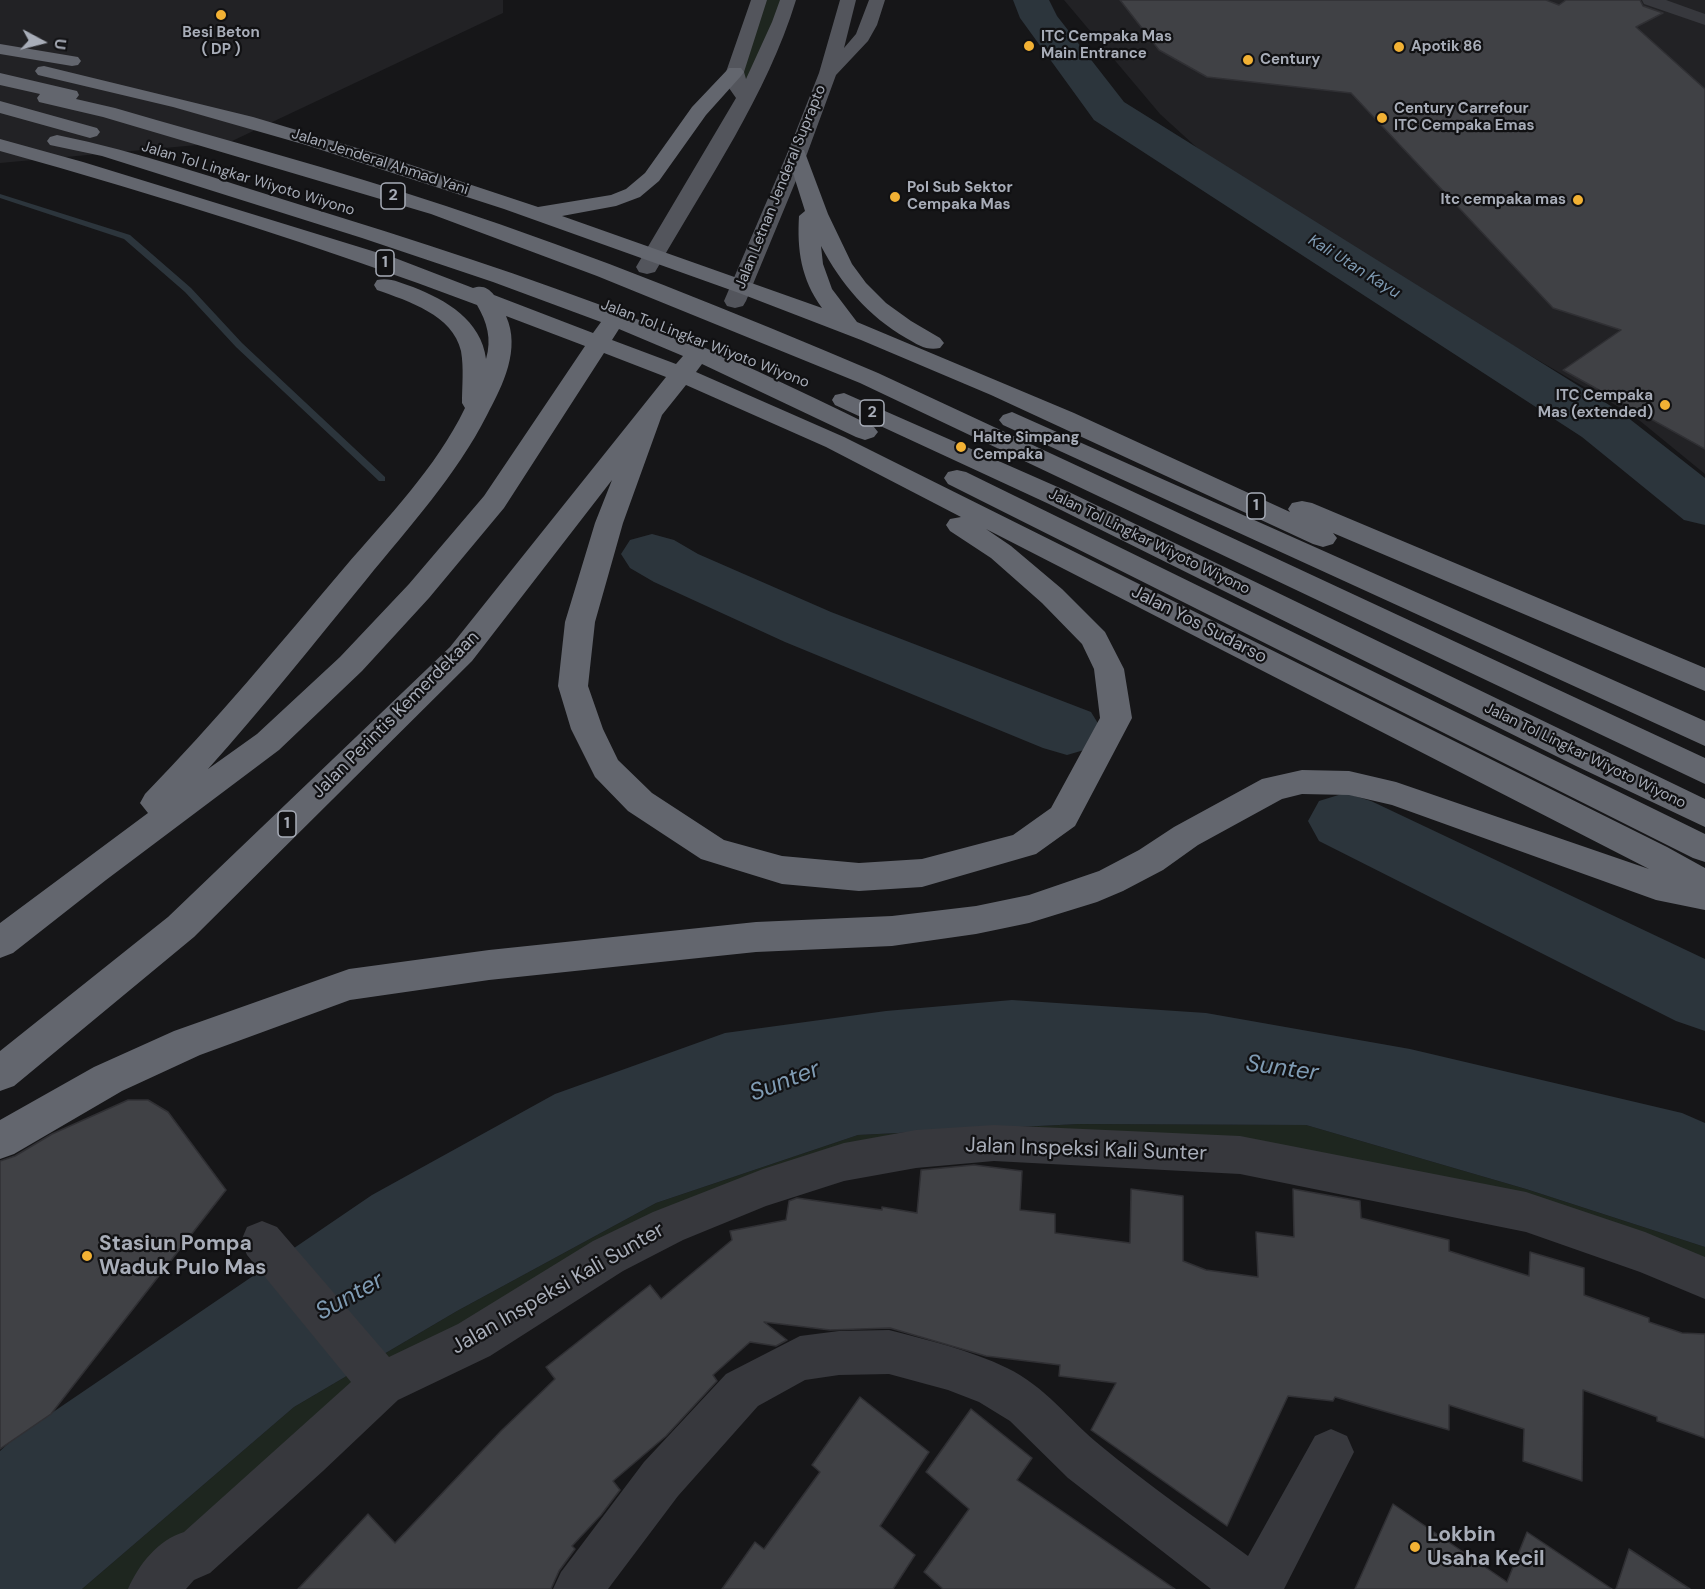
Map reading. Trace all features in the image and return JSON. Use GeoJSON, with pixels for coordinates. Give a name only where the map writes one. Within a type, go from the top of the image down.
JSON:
{"type":"FeatureCollection","features":[{"type":"Feature","properties":{"kind":"highway"},"geometry":{"type":"LineString","coordinates":[[0,49],[123,70]]}},
{"type":"Feature","properties":{"kind":"highway","name":"Jalan Jenderal Ahmad Yani"},"geometry":{"type":"LineString","coordinates":[[0,62],[200,107],[286,132],[499,200],[743,295]]}},
{"type":"Feature","properties":{"kind":"highway"},"geometry":{"type":"LineString","coordinates":[[512,219],[616,200],[633,193],[652,177],[699,111],[735,72]]}},
{"type":"Feature","properties":{"kind":"highway","name":"Jalan Jenderal Ahmad Yani"},"geometry":{"type":"LineString","coordinates":[[0,79],[192,123],[376,174],[423,188],[647,267],[743,295]]}},
{"type":"Feature","properties":{"kind":"highway","name":"Jalan Tol Lingkar Wiyoto Wiyono"},"geometry":{"type":"LineString","coordinates":[[0,88],[108,112],[438,210],[605,271],[775,338],[879,383],[1705,772]]}},
{"type":"Feature","properties":{"kind":"highway"},"geometry":{"type":"LineString","coordinates":[[254,105],[346,143],[421,168],[425,173],[423,188]]}},
{"type":"Feature","properties":{"kind":"highway","name":"Jalan Tol Lingkar Wiyoto Wiyono"},"geometry":{"type":"LineString","coordinates":[[0,106],[327,201],[766,365],[1059,498],[1705,814]]}},
{"type":"Feature","properties":{"kind":"highway","name":"1"},"geometry":{"type":"LineString","coordinates":[[0,129],[105,151],[411,247],[614,319],[693,365]]}},
{"type":"Feature","properties":{"kind":"highway"},"geometry":{"type":"LineString","coordinates":[[346,143],[376,174]]}},
{"type":"Feature","properties":{"kind":"highway","name":"1"},"geometry":{"type":"LineString","coordinates":[[0,145],[76,166],[387,263],[693,365]]}},
{"type":"Feature","properties":{"kind":"highway"},"geometry":{"type":"LineString","coordinates":[[797,154],[822,230],[846,273],[884,315],[909,332],[963,359],[1319,516],[1705,680]]}},
{"type":"Feature","properties":{"kind":"highway"},"geometry":{"type":"LineString","coordinates":[[0,166],[317,260],[401,290],[433,306],[451,316],[462,328],[472,347],[474,417]]}},
{"type":"Feature","properties":{"kind":"highway"},"geometry":{"type":"LineString","coordinates":[[811,200],[809,245],[816,280],[823,297],[877,358]]}},
{"type":"Feature","properties":{"kind":"highway"},"geometry":{"type":"LineString","coordinates":[[94,870],[204,754],[448,458],[474,417],[500,354],[499,325],[487,302],[455,262]]}},
{"type":"Feature","properties":{"kind":"highway"},"geometry":{"type":"LineString","coordinates":[[0,943],[94,870],[268,742],[351,664],[419,591],[494,502],[647,267],[674,308],[693,365]]}},
{"type":"Feature","properties":{"kind":"highway"},"geometry":{"type":"LineString","coordinates":[[614,319],[743,295]]}},
{"type":"Feature","properties":{"kind":"highway","name":"1"},"geometry":{"type":"LineString","coordinates":[[743,295],[1705,734]]}},
{"type":"Feature","properties":{"kind":"highway","name":"1"},"geometry":{"type":"LineString","coordinates":[[743,295],[886,343],[1123,444],[1705,710]]}},
{"type":"Feature","properties":{"kind":"highway","name":"Jalan Perintis Kemerdekaan"},"geometry":{"type":"LineString","coordinates":[[0,1074],[181,927],[461,654],[650,414],[693,365],[743,295]]}},
{"type":"Feature","properties":{"kind":"highway","name":"Jalan Yos Sudarso"},"geometry":{"type":"LineString","coordinates":[[693,365],[836,442],[1655,856],[1705,885]]}},
{"type":"Feature","properties":{"kind":"highway","name":"Jalan Yos Sudarso"},"geometry":{"type":"LineString","coordinates":[[693,365],[760,380],[1705,849]]}},
{"type":"Feature","properties":{"kind":"highway"},"geometry":{"type":"LineString","coordinates":[[650,414],[609,523],[580,622],[573,686],[587,729],[606,768],[640,802],[713,850],[782,870],[859,877],[922,873],[1024,845],[1063,817],[1116,718],[1109,669],[1094,639],[1052,596],[1001,552],[836,442]]}},
{"type":"Feature","properties":{"kind":"highway"},"geometry":{"type":"LineString","coordinates":[[0,1141],[108,1079],[187,1042],[349,985],[489,965],[756,937],[892,931],[976,920],[1029,909],[1085,892],[1151,860],[1186,836],[1275,788],[1302,782],[1348,783],[1396,794],[1668,890],[1705,896]]}},
{"type":"Feature","properties":{"kind":"main road"},"geometry":{"type":"LineString","coordinates":[[746,98],[738,88],[735,72],[759,0]]}},
{"type":"Feature","properties":{"kind":"main road"},"geometry":{"type":"LineString","coordinates":[[647,267],[746,98],[781,22],[788,0]]}},
{"type":"Feature","properties":{"kind":"main road","name":"Jalan Letnan Jenderal Suprapto"},"geometry":{"type":"LineString","coordinates":[[743,295],[828,73],[848,0]]}},
{"type":"Feature","properties":{"kind":"main road","name":"Jalan Letnan Jenderal Suprapto"},"geometry":{"type":"LineString","coordinates":[[828,73],[862,40],[870,24],[877,0]]}},
{"type":"Feature","properties":{"kind":"street"},"geometry":{"type":"LineString","coordinates":[[1650,0],[1705,20]]}},
{"type":"Feature","properties":{"kind":"street","name":"Jalan Inspeksi Kali Sunter"},"geometry":{"type":"LineString","coordinates":[[153,1589],[183,1556],[193,1556],[307,1455],[377,1377],[474,1340],[628,1246],[668,1226],[752,1192],[844,1162],[916,1149],[994,1143],[1240,1155],[1526,1212],[1645,1253],[1705,1278]]}},
{"type":"Feature","properties":{"kind":"street"},"geometry":{"type":"LineString","coordinates":[[268,1247],[377,1377]]}},
{"type":"Feature","properties":{"kind":"street"},"geometry":{"type":"LineString","coordinates":[[578,1589],[661,1479],[742,1390],[800,1358],[839,1353],[889,1352],[948,1368],[992,1384],[1026,1405],[1084,1462],[1251,1589]]}},
{"type":"Feature","properties":{"kind":"street"},"geometry":{"type":"LineString","coordinates":[[1257,1589],[1331,1452]]}},
{"type":"Feature","properties":{"kind":"shaded area"},"geometry":{"type":"Polygon","coordinates":[[[0,0],[503,0],[503,13],[230,142],[0,163],[0,0]]]}},
{"type":"Feature","properties":{"kind":"shaded area"},"geometry":{"type":"Polygon","coordinates":[[[759,0],[788,0],[746,98],[740,58],[759,0]]]}},
{"type":"Feature","properties":{"kind":"shaded area"},"geometry":{"type":"Polygon","coordinates":[[[1064,0],[1705,0],[1705,474],[1634,416],[1239,186],[1160,114],[1064,0]]]}},
{"type":"Feature","properties":{"kind":"shaded area"},"geometry":{"type":"Polygon","coordinates":[[[1079,1124],[1306,1125],[1526,1189],[1705,1247],[1705,1278],[1240,1155],[844,1162],[382,1384],[159,1589],[82,1589],[294,1407],[457,1311],[656,1203],[858,1135],[1079,1124]]]}},
{"type":"Feature","properties":{"kind":"water","name":"Sunter"},"geometry":{"type":"Polygon","coordinates":[[[1012,1000],[1206,1013],[1410,1049],[1682,1113],[1705,1123],[1705,1247],[1526,1189],[1306,1125],[1079,1124],[858,1135],[656,1203],[457,1311],[294,1407],[82,1589],[0,1589],[0,1451],[12,1440],[372,1195],[555,1094],[725,1033],[886,1011],[1012,1000]]]}},
{"type":"Feature","properties":{"kind":"building","name":"Itc cempaka mas"},"geometry":{"type":"Polygon","coordinates":[[[1120,0],[1546,0],[1559,5],[1566,0],[1640,0],[1643,6],[1663,13],[1636,27],[1705,89],[1705,449],[1563,370],[1621,330],[1553,308],[1351,93],[1207,77],[1159,50],[1120,0]]]}},
{"type":"Feature","properties":{"kind":"building","name":"Stasiun Pompa Waduk Pulo Mas"},"geometry":{"type":"Polygon","coordinates":[[[128,1100],[148,1100],[168,1112],[226,1190],[51,1414],[0,1449],[0,1161],[15,1156],[52,1134],[128,1100]]]}},
{"type":"Feature","properties":{"kind":"building"},"geometry":{"type":"Polygon","coordinates":[[[974,1165],[1022,1171],[1020,1210],[1055,1214],[1055,1233],[1130,1243],[1131,1189],[1183,1196],[1183,1261],[1206,1270],[1258,1277],[1256,1232],[1294,1237],[1293,1189],[1360,1201],[1361,1218],[1449,1240],[1449,1251],[1529,1276],[1530,1252],[1584,1268],[1584,1295],[1649,1318],[1649,1322],[1682,1333],[1705,1334],[1705,1438],[1657,1421],[1657,1417],[1583,1390],[1582,1481],[1523,1461],[1524,1429],[1449,1405],[1449,1430],[1335,1397],[1333,1401],[1288,1396],[1227,1526],[1091,1430],[1116,1383],[1059,1376],[1060,1365],[986,1356],[890,1328],[830,1330],[764,1322],[787,1340],[776,1346],[750,1342],[713,1375],[717,1381],[666,1436],[613,1481],[620,1490],[601,1515],[572,1546],[575,1549],[559,1571],[551,1589],[298,1589],[368,1514],[395,1543],[501,1431],[555,1379],[546,1367],[650,1285],[661,1299],[732,1240],[730,1231],[786,1220],[789,1201],[797,1198],[917,1213],[921,1170],[974,1165]]]}},
{"type":"Feature","properties":{"kind":"building"},"geometry":{"type":"Polygon","coordinates":[[[860,1397],[929,1452],[880,1526],[915,1555],[893,1589],[722,1589],[755,1542],[764,1549],[820,1472],[812,1465],[860,1397]]]}},
{"type":"Feature","properties":{"kind":"building"},"geometry":{"type":"Polygon","coordinates":[[[971,1409],[1032,1458],[1017,1480],[1175,1589],[943,1589],[924,1572],[969,1509],[926,1472],[971,1409]]]}},
{"type":"Feature","properties":{"kind":"building","name":"Lokbin Usaha Kecil"},"geometry":{"type":"Polygon","coordinates":[[[1393,1504],[1507,1582],[1527,1532],[1612,1589],[1355,1589],[1393,1504]]]}},
{"type":"Feature","properties":{"kind":"building"},"geometry":{"type":"Polygon","coordinates":[[[1629,1549],[1690,1589],[1616,1589],[1629,1549]]]}},
{"type":"Feature","properties":{"kind":"waterway","name":"Kali Utan Kayu"},"geometry":{"type":"LineString","coordinates":[[1031,0],[1039,18],[1109,111],[1602,425],[1705,507]]}},
{"type":"Feature","properties":{"kind":"waterway"},"geometry":{"type":"LineString","coordinates":[[0,196],[127,237],[188,290],[239,345],[382,479]]}},
{"type":"Feature","properties":{"kind":"waterway"},"geometry":{"type":"LineString","coordinates":[[652,554],[676,568],[808,627],[1067,730]]}},
{"type":"Feature","properties":{"kind":"waterway"},"geometry":{"type":"LineString","coordinates":[[1345,821],[1705,997]]}},
{"type":"Feature","properties":{"kind":"place","name":"Besi Beton ( DP )"},"geometry":{"type":"Point","coordinates":[221,15]}},
{"type":"Feature","properties":{"kind":"place","name":"ITC Cempaka Mas Main Entrance"},"geometry":{"type":"Point","coordinates":[1029,46]}},
{"type":"Feature","properties":{"kind":"place","name":"Apotik 86"},"geometry":{"type":"Point","coordinates":[1399,47]}},
{"type":"Feature","properties":{"kind":"place","name":"Century"},"geometry":{"type":"Point","coordinates":[1248,60]}},
{"type":"Feature","properties":{"kind":"place","name":"Century Carrefour ITC Cempaka Emas"},"geometry":{"type":"Point","coordinates":[1382,118]}},
{"type":"Feature","properties":{"kind":"place","name":"Pol Sub Sektor Cempaka Mas"},"geometry":{"type":"Point","coordinates":[895,197]}},
{"type":"Feature","properties":{"kind":"place","name":"Itc cempaka mas"},"geometry":{"type":"Point","coordinates":[1578,200]}},
{"type":"Feature","properties":{"kind":"place","name":"ITC Cempaka Mas (extended)"},"geometry":{"type":"Point","coordinates":[1665,405]}},
{"type":"Feature","properties":{"kind":"place","name":"Halte Simpang Cempaka"},"geometry":{"type":"Point","coordinates":[961,447]}},
{"type":"Feature","properties":{"kind":"place","name":"Stasiun Pompa Waduk Pulo Mas"},"geometry":{"type":"Point","coordinates":[87,1256]}},
{"type":"Feature","properties":{"kind":"place","name":"Lokbin Usaha Kecil"},"geometry":{"type":"Point","coordinates":[1415,1547]}}]}
